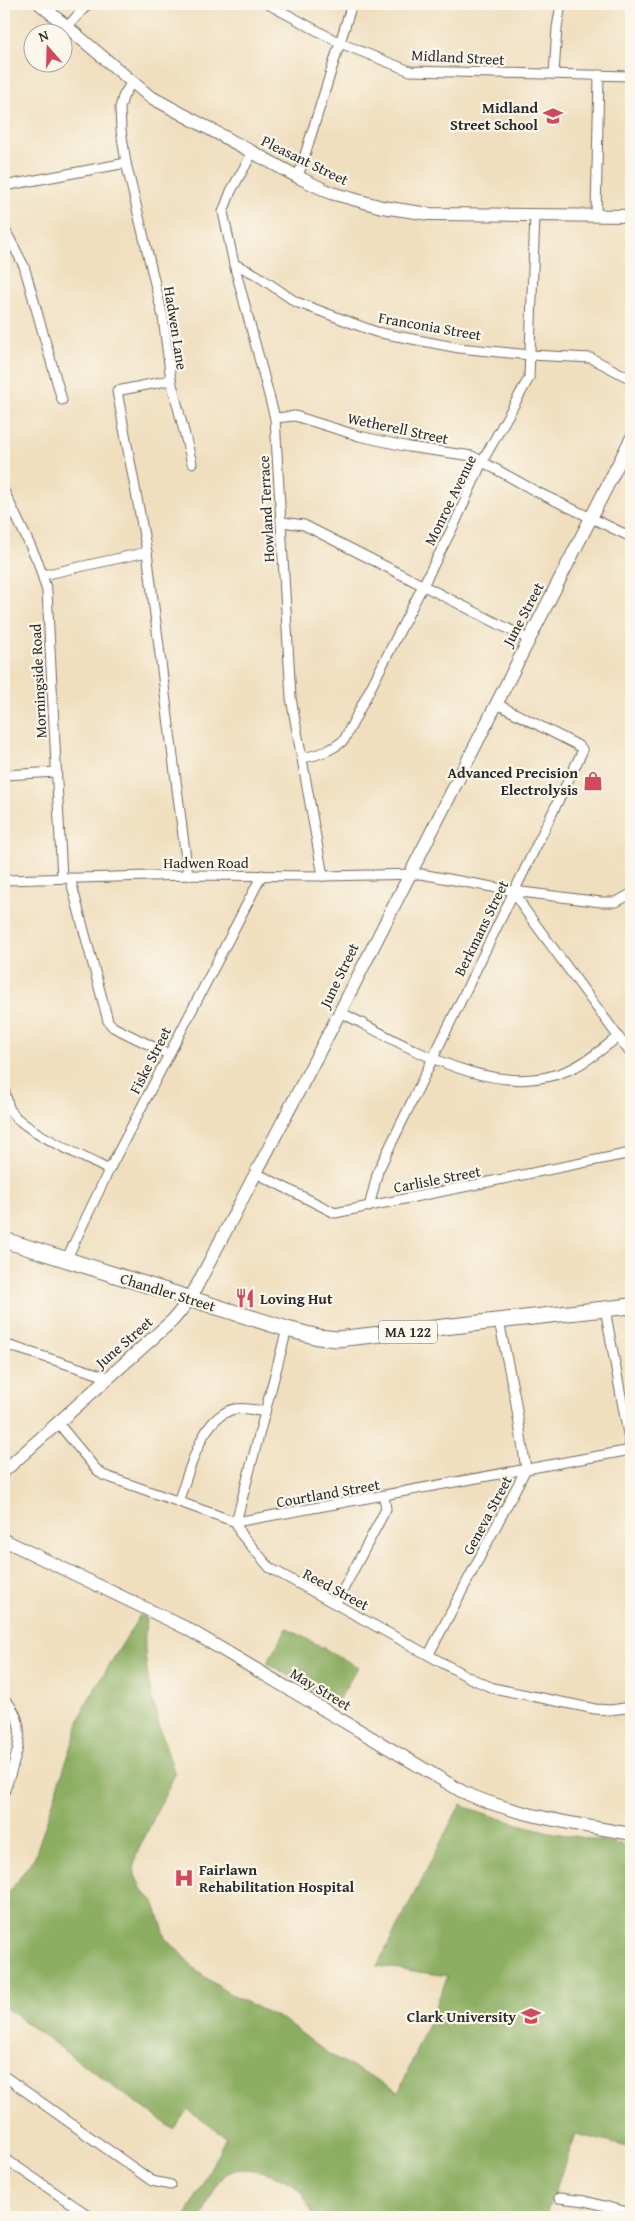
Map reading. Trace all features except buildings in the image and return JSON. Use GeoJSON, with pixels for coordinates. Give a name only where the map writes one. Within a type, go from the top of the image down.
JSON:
{"type":"FeatureCollection","features":[{"type":"Feature","properties":{"kind":"main road","name":"Chandler Street"},"geometry":{"type":"LineString","coordinates":[[4,1240],[318,1337],[337,1339],[631,1306]]}},
{"type":"Feature","properties":{"kind":"street","name":"Pleasant Street"},"geometry":{"type":"LineString","coordinates":[[40,4],[62,22]]}},
{"type":"Feature","properties":{"kind":"street"},"geometry":{"type":"LineString","coordinates":[[71,22],[88,4]]}},
{"type":"Feature","properties":{"kind":"street","name":"Midland Street"},"geometry":{"type":"LineString","coordinates":[[268,4],[340,43],[410,71],[631,76]]}},
{"type":"Feature","properties":{"kind":"street"},"geometry":{"type":"LineString","coordinates":[[298,177],[352,4]]}},
{"type":"Feature","properties":{"kind":"street"},"geometry":{"type":"LineString","coordinates":[[554,74],[557,28],[561,4]]}},
{"type":"Feature","properties":{"kind":"street","name":"Pleasant Street"},"geometry":{"type":"LineString","coordinates":[[72,30],[132,81],[162,103],[298,177],[341,196],[393,209],[429,214],[631,216]]}},
{"type":"Feature","properties":{"kind":"street"},"geometry":{"type":"LineString","coordinates":[[596,215],[599,75]]}},
{"type":"Feature","properties":{"kind":"street","name":"Hadwen Lane"},"geometry":{"type":"LineString","coordinates":[[132,81],[123,97],[120,108],[120,130],[126,163],[163,316],[171,380],[117,391],[147,552]]}},
{"type":"Feature","properties":{"kind":"street","name":"Howland Terrace"},"geometry":{"type":"LineString","coordinates":[[253,152],[230,191],[223,212],[234,264],[275,418],[291,698],[323,876]]}},
{"type":"Feature","properties":{"kind":"street"},"geometry":{"type":"LineString","coordinates":[[4,186],[126,163]]}},
{"type":"Feature","properties":{"kind":"street","name":"Monroe Avenue"},"geometry":{"type":"LineString","coordinates":[[302,758],[326,752],[335,748],[344,740],[423,586],[482,462],[529,378],[535,214]]}},
{"type":"Feature","properties":{"kind":"street"},"geometry":{"type":"LineString","coordinates":[[4,228],[24,266],[62,400]]}},
{"type":"Feature","properties":{"kind":"street","name":"Franconia Street"},"geometry":{"type":"LineString","coordinates":[[234,264],[255,274],[296,302],[376,332],[460,348],[530,355],[591,358],[631,379]]}},
{"type":"Feature","properties":{"kind":"street"},"geometry":{"type":"LineString","coordinates":[[171,380],[192,463]]}},
{"type":"Feature","properties":{"kind":"street","name":"Wetherell Street"},"geometry":{"type":"LineString","coordinates":[[275,418],[295,416],[367,438],[418,449],[472,456],[537,492],[631,537]]}},
{"type":"Feature","properties":{"kind":"street","name":"June Street"},"geometry":{"type":"LineString","coordinates":[[4,1471],[173,1320],[190,1299],[340,1012],[631,439]]}},
{"type":"Feature","properties":{"kind":"street","name":"Morningside Road"},"geometry":{"type":"LineString","coordinates":[[4,491],[43,575],[47,591],[57,772],[66,878],[108,1021],[113,1026],[168,1054]]}},
{"type":"Feature","properties":{"kind":"street"},"geometry":{"type":"LineString","coordinates":[[282,522],[304,525],[528,639]]}},
{"type":"Feature","properties":{"kind":"street"},"geometry":{"type":"LineString","coordinates":[[43,575],[147,552],[188,875]]}},
{"type":"Feature","properties":{"kind":"street","name":"Berkmans Street"},"geometry":{"type":"LineString","coordinates":[[369,1207],[378,1171],[434,1059],[582,749],[497,704]]}},
{"type":"Feature","properties":{"kind":"street"},"geometry":{"type":"LineString","coordinates":[[4,775],[57,772]]}},
{"type":"Feature","properties":{"kind":"street","name":"Hadwen Road"},"geometry":{"type":"LineString","coordinates":[[4,880],[188,875],[323,876],[421,874],[514,891],[610,902],[623,899],[631,894]]}},
{"type":"Feature","properties":{"kind":"street","name":"Fiske Street"},"geometry":{"type":"LineString","coordinates":[[66,1260],[168,1054],[262,875]]}},
{"type":"Feature","properties":{"kind":"street"},"geometry":{"type":"LineString","coordinates":[[514,891],[525,910],[631,1054]]}},
{"type":"Feature","properties":{"kind":"street"},"geometry":{"type":"LineString","coordinates":[[340,1012],[434,1059],[491,1077],[514,1080],[534,1079],[570,1070],[587,1061],[618,1037]]}},
{"type":"Feature","properties":{"kind":"street"},"geometry":{"type":"LineString","coordinates":[[4,1088],[10,1110],[17,1119],[30,1128],[110,1170]]}},
{"type":"Feature","properties":{"kind":"street","name":"Carlisle Street"},"geometry":{"type":"LineString","coordinates":[[256,1173],[335,1213],[631,1153]]}},
{"type":"Feature","properties":{"kind":"street"},"geometry":{"type":"LineString","coordinates":[[605,1309],[631,1450]]}},
{"type":"Feature","properties":{"kind":"street","name":"Geneva Street"},"geometry":{"type":"LineString","coordinates":[[430,1654],[526,1469],[499,1321]]}},
{"type":"Feature","properties":{"kind":"street"},"geometry":{"type":"LineString","coordinates":[[236,1522],[287,1328]]}},
{"type":"Feature","properties":{"kind":"street"},"geometry":{"type":"LineString","coordinates":[[4,1344],[107,1377]]}},
{"type":"Feature","properties":{"kind":"street"},"geometry":{"type":"LineString","coordinates":[[178,1501],[208,1426],[224,1412],[236,1408],[266,1412]]}},
{"type":"Feature","properties":{"kind":"street","name":"Courtland Street"},"geometry":{"type":"LineString","coordinates":[[58,1423],[103,1475],[236,1522],[631,1450]]}},
{"type":"Feature","properties":{"kind":"street"},"geometry":{"type":"LineString","coordinates":[[336,1603],[386,1509],[384,1496]]}},
{"type":"Feature","properties":{"kind":"street","name":"Reed Street"},"geometry":{"type":"LineString","coordinates":[[236,1522],[240,1534],[270,1568],[430,1654],[470,1678],[493,1688],[595,1709],[611,1710],[631,1707]]}},
{"type":"Feature","properties":{"kind":"street","name":"May Street"},"geometry":{"type":"LineString","coordinates":[[4,1540],[186,1628],[442,1782],[473,1797],[561,1821],[631,1834]]}},
{"type":"Feature","properties":{"kind":"street"},"geometry":{"type":"LineString","coordinates":[[4,1699],[14,1709],[20,1731],[19,1743],[4,1792]]}},
{"type":"Feature","properties":{"kind":"street"},"geometry":{"type":"LineString","coordinates":[[4,2076],[152,2181],[171,2185]]}},
{"type":"Feature","properties":{"kind":"street"},"geometry":{"type":"LineString","coordinates":[[4,2158],[91,2217]]}},
{"type":"Feature","properties":{"kind":"street"},"geometry":{"type":"LineString","coordinates":[[559,2198],[585,2201],[631,2213]]}},
{"type":"Feature","properties":{"kind":"green space"},"geometry":{"type":"Polygon","coordinates":[[[140,1615],[146,1618],[146,1658],[152,1698],[175,1774],[136,1855],[134,1867],[135,1875],[142,1890],[154,1901],[166,1938],[198,1972],[231,1995],[285,2021],[330,2055],[399,2092],[448,1976],[377,1966],[460,1805],[549,1832],[631,1846],[631,2148],[576,2134],[545,2217],[314,2217],[305,2198],[290,2183],[266,2173],[246,2169],[229,2172],[223,2176],[201,2217],[186,2217],[226,2137],[188,2110],[173,2129],[4,2007],[4,1900],[35,1856],[85,1705],[140,1615]]]}},
{"type":"Feature","properties":{"kind":"green space"},"geometry":{"type":"Polygon","coordinates":[[[287,1628],[358,1667],[336,1704],[267,1663],[287,1628]]]}},
{"type":"Feature","properties":{"kind":"place","name":"Midland Street School"},"geometry":{"type":"Point","coordinates":[553,116]}},
{"type":"Feature","properties":{"kind":"place","name":"Advanced Precision Electrolysis"},"geometry":{"type":"Point","coordinates":[593,781]}},
{"type":"Feature","properties":{"kind":"place","name":"Loving Hut"},"geometry":{"type":"Point","coordinates":[245,1298]}},
{"type":"Feature","properties":{"kind":"place","name":"Fairlawn Rehabilitation Hospital"},"geometry":{"type":"Point","coordinates":[184,1878]}},
{"type":"Feature","properties":{"kind":"place","name":"Clark University"},"geometry":{"type":"Point","coordinates":[531,2016]}}]}
